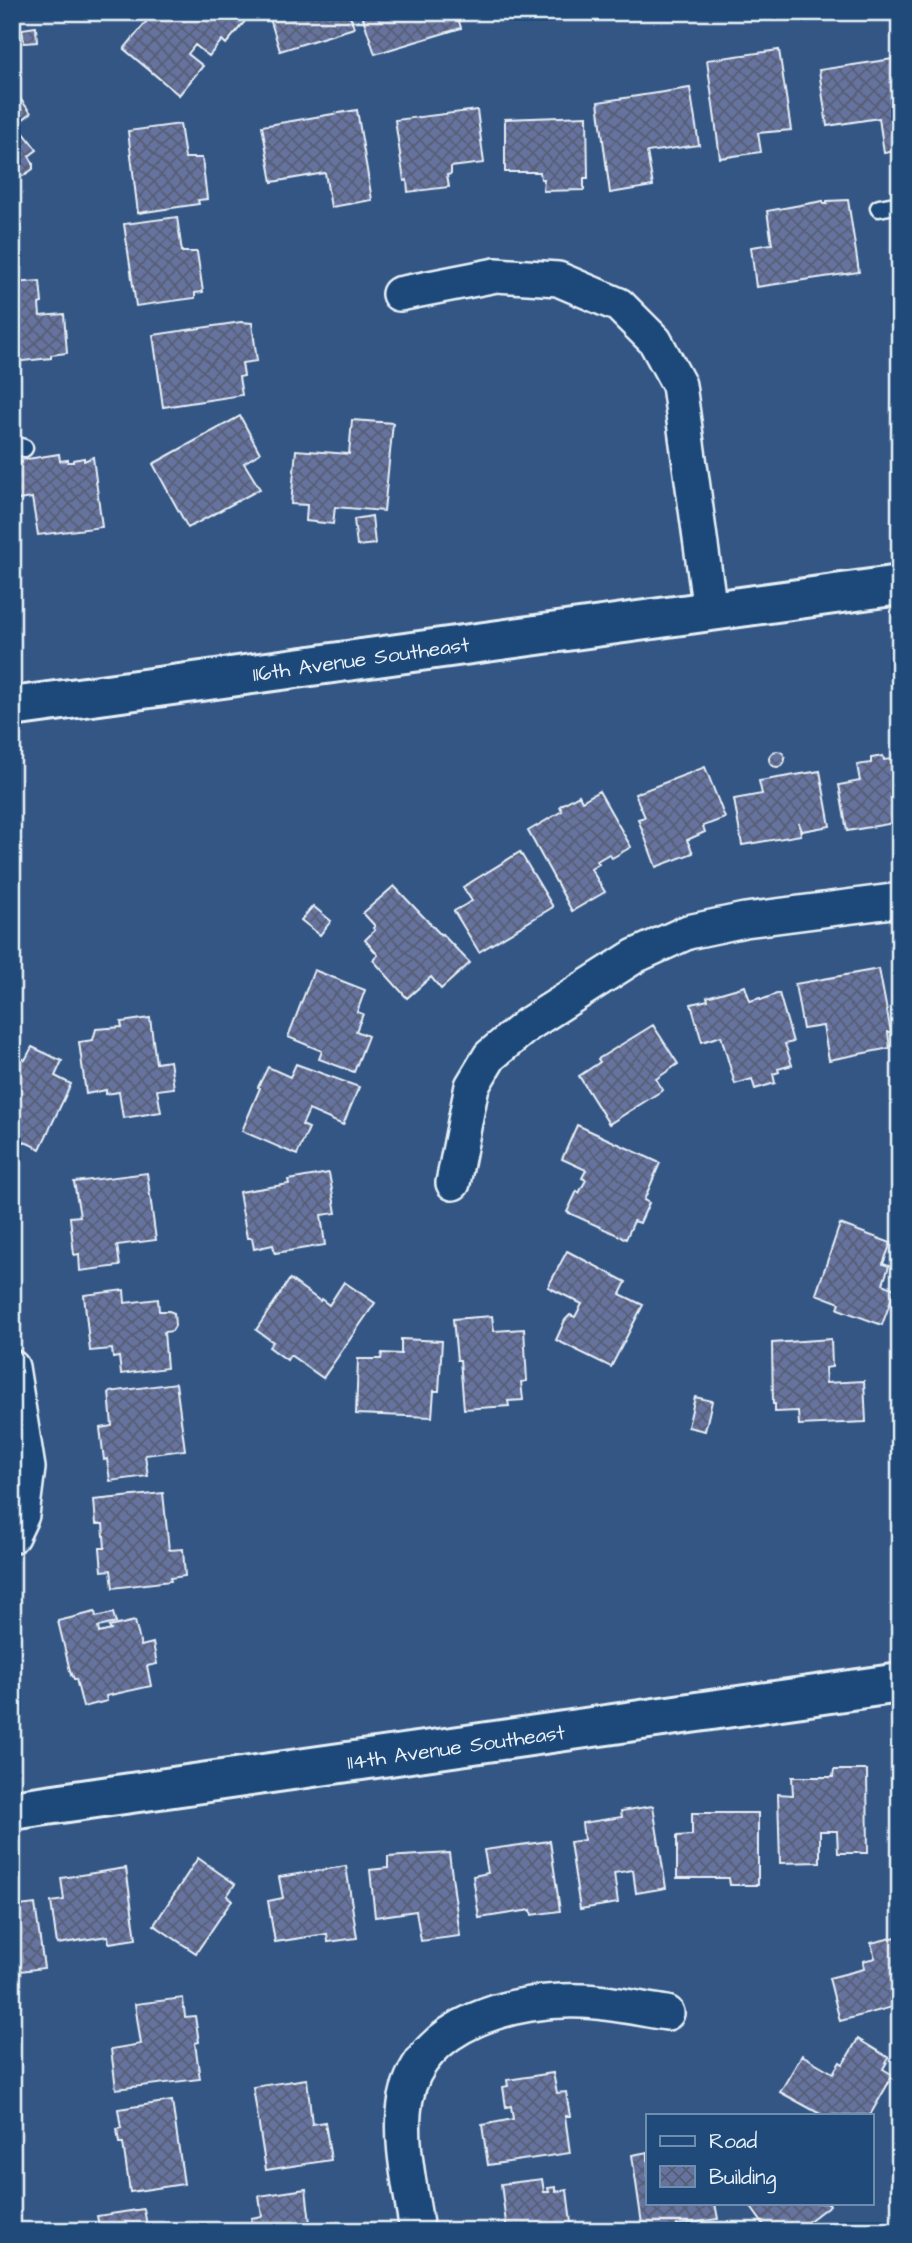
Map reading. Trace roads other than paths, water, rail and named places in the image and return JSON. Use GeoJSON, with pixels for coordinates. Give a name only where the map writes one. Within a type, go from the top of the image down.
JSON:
{"type":"FeatureCollection","features":[{"type":"Feature","properties":{"kind":"main road","name":"116th Avenue Southeast"},"geometry":{"type":"LineString","coordinates":[[12,707],[900,585]]}},
{"type":"Feature","properties":{"kind":"main road","name":"114th Avenue Southeast"},"geometry":{"type":"LineString","coordinates":[[12,1811],[900,1683]]}},
{"type":"Feature","properties":{"kind":"street"},"geometry":{"type":"LineString","coordinates":[[399,294],[496,275],[558,279],[619,305],[655,341],[679,385],[710,611]]}},
{"type":"Feature","properties":{"kind":"street"},"geometry":{"type":"LineString","coordinates":[[453,1183],[472,1086],[490,1056],[527,1025],[635,956],[688,932],[745,920],[900,900]]}},
{"type":"Feature","properties":{"kind":"street"},"geometry":{"type":"LineString","coordinates":[[12,1367],[28,1468],[22,1515],[12,1536]]}},
{"type":"Feature","properties":{"kind":"street"},"geometry":{"type":"LineString","coordinates":[[417,2231],[403,2126],[406,2096],[421,2061],[447,2035],[473,2019],[520,2006],[582,2001],[667,2013]]}},
{"type":"Feature","properties":{"kind":"lane"},"geometry":{"type":"LineString","coordinates":[[879,208],[900,204]]}}]}
